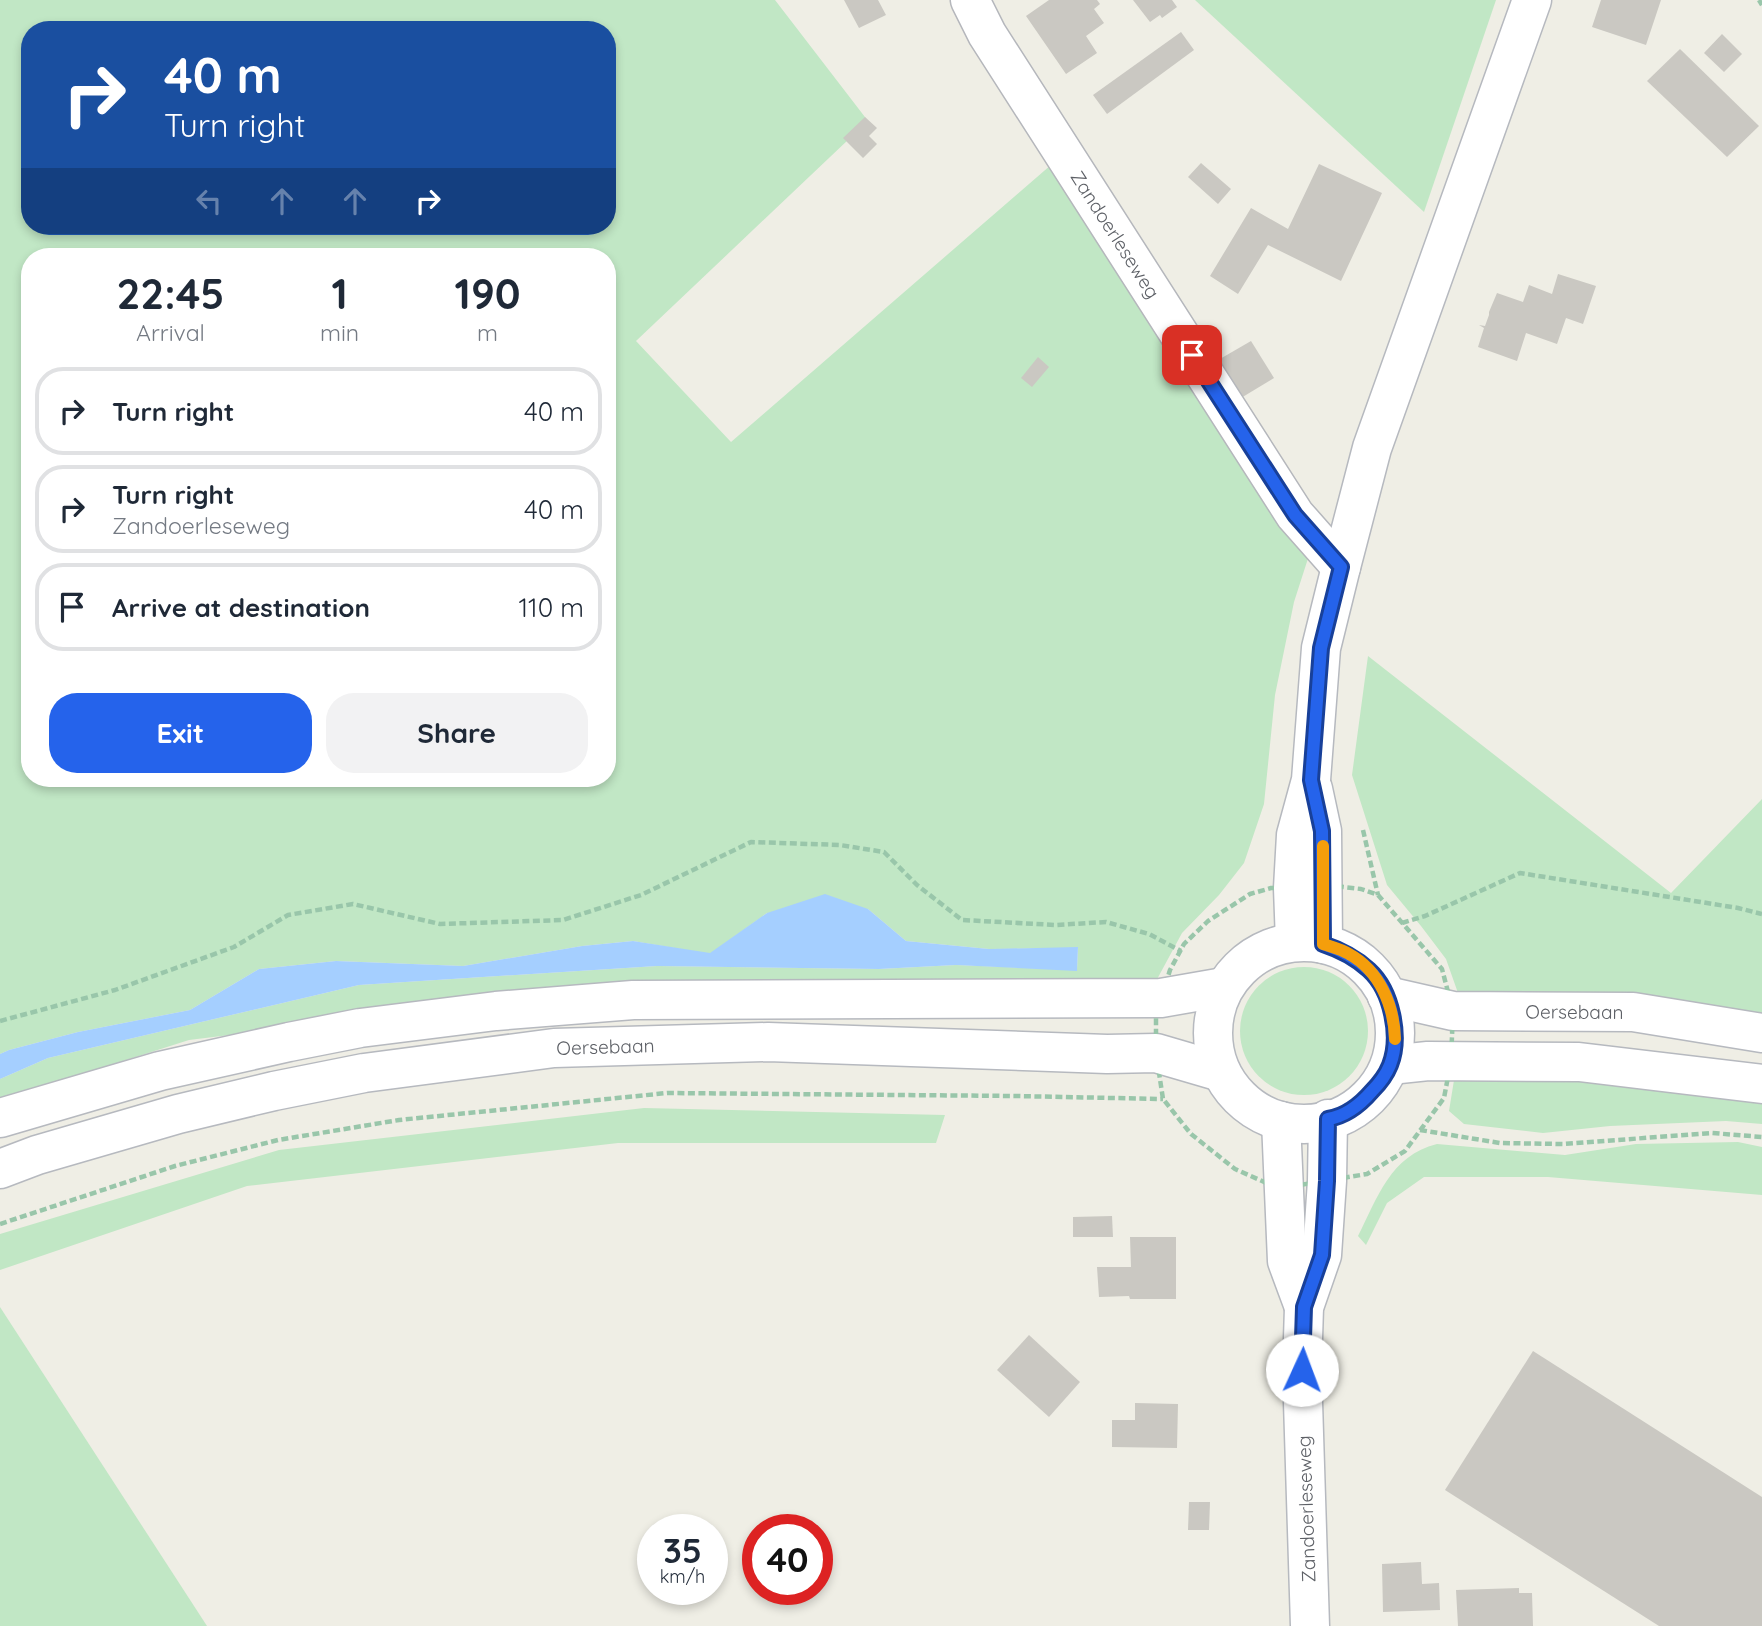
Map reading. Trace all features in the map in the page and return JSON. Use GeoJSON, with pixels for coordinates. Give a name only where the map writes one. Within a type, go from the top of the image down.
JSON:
{"type":"FeatureCollection","features":[{"type":"Feature","properties":{"kind":"main road","name":"Zandoerleseweg"},"geometry":{"type":"LineString","coordinates":[[970,0],[987,34],[1295,515],[1341,567]]}},
{"type":"Feature","properties":{"kind":"main road"},"geometry":{"type":"LineString","coordinates":[[1309,943],[1293,888],[1296,835],[1311,780],[1321,648],[1372,448],[1532,0]]}},
{"type":"Feature","properties":{"kind":"main road"},"geometry":{"type":"LineString","coordinates":[[1309,943],[1350,954],[1372,972],[1387,996],[1395,1026],[1395,1045],[1390,1065],[1381,1082],[1361,1104],[1336,1118],[1307,1124],[1281,1121],[1256,1111],[1235,1094],[1221,1072],[1213,1044],[1214,1015],[1224,987],[1237,970],[1254,956],[1274,947],[1309,943]]}},
{"type":"Feature","properties":{"kind":"main road"},"geometry":{"type":"LineString","coordinates":[[0,1118],[160,1071],[226,1055],[360,1028],[438,1018],[633,1000],[1161,998],[1224,987]]}},
{"type":"Feature","properties":{"kind":"main road","name":"Oersebaan"},"geometry":{"type":"LineString","coordinates":[[1387,996],[1452,1011],[1633,1012],[1762,1033]]}},
{"type":"Feature","properties":{"kind":"main road","name":"Oersebaan"},"geometry":{"type":"LineString","coordinates":[[0,1169],[37,1155],[178,1114],[274,1091],[364,1073],[554,1048],[768,1041],[1107,1054],[1156,1053],[1221,1072]]}},
{"type":"Feature","properties":{"kind":"main road"},"geometry":{"type":"LineString","coordinates":[[1390,1065],[1428,1061],[1579,1062],[1762,1084]]}},
{"type":"Feature","properties":{"kind":"main road","name":"Zandoerleseweg"},"geometry":{"type":"LineString","coordinates":[[1310,1626],[1302,1370],[1304,1307],[1322,1255],[1328,1119]]}},
{"type":"Feature","properties":{"kind":"main road","name":"Zandoerleseweg"},"geometry":{"type":"LineString","coordinates":[[1281,1121],[1287,1261],[1304,1307]]}},
{"type":"Feature","properties":{"kind":"path"},"geometry":{"type":"LineString","coordinates":[[1759,0],[1762,5]]}},
{"type":"Feature","properties":{"kind":"path"},"geometry":{"type":"LineString","coordinates":[[1363,829],[1378,895]]}},
{"type":"Feature","properties":{"kind":"path"},"geometry":{"type":"LineString","coordinates":[[0,1021],[115,990],[234,947],[288,915],[353,904],[440,924],[564,920],[641,895],[751,842],[840,845],[884,852],[917,885],[962,920],[1056,925],[1106,922],[1149,934],[1181,951]]}},
{"type":"Feature","properties":{"kind":"path"},"geometry":{"type":"LineString","coordinates":[[1402,923],[1425,916],[1520,873],[1738,908],[1762,915]]}},
{"type":"Feature","properties":{"kind":"path"},"geometry":{"type":"LineString","coordinates":[[0,1224],[175,1166],[278,1140],[424,1117],[667,1093],[1163,1099]]}},
{"type":"Feature","properties":{"kind":"path"},"geometry":{"type":"LineString","coordinates":[[1420,1130],[1500,1143],[1563,1144],[1712,1133],[1762,1137]]}},
{"type":"Feature","properties":{"kind":"green space"},"geometry":{"type":"Polygon","coordinates":[[[0,0],[775,0],[868,121],[636,341],[731,442],[1059,158],[1312,546],[1294,602],[1275,695],[1264,804],[1244,863],[1219,895],[1182,933],[1155,983],[593,991],[189,1040],[0,1100],[0,1079],[48,1058],[359,985],[657,966],[879,969],[956,965],[1077,970],[1078,948],[989,949],[906,941],[868,909],[767,913],[710,954],[633,941],[582,946],[463,966],[336,961],[259,969],[190,1010],[78,1032],[0,1054],[0,0]]]}},
{"type":"Feature","properties":{"kind":"green space"},"geometry":{"type":"Polygon","coordinates":[[[1195,0],[1496,0],[1424,212],[1195,0]]]}},
{"type":"Feature","properties":{"kind":"green space"},"geometry":{"type":"Polygon","coordinates":[[[1368,656],[1671,893],[1762,799],[1762,1019],[1458,993],[1446,959],[1387,885],[1352,775],[1368,656]]]}},
{"type":"Feature","properties":{"kind":"green space"},"geometry":{"type":"Polygon","coordinates":[[[1304,967],[1329,971],[1350,985],[1364,1006],[1368,1031],[1364,1056],[1350,1077],[1329,1091],[1304,1095],[1279,1091],[1258,1077],[1244,1056],[1240,1031],[1244,1006],[1258,985],[1279,971],[1304,967]]]}},
{"type":"Feature","properties":{"kind":"green space"},"geometry":{"type":"Polygon","coordinates":[[[1455,1074],[1621,1080],[1762,1099],[1762,1124],[1726,1121],[1610,1126],[1543,1133],[1464,1124],[1449,1111],[1455,1074]]]}},
{"type":"Feature","properties":{"kind":"green space"},"geometry":{"type":"Polygon","coordinates":[[[644,1108],[945,1115],[936,1143],[618,1143],[247,1186],[0,1270],[0,1234],[279,1150],[644,1108]]]}},
{"type":"Feature","properties":{"kind":"green space"},"geometry":{"type":"Polygon","coordinates":[[[1738,1142],[1762,1147],[1762,1195],[1548,1177],[1424,1177],[1387,1203],[1366,1245],[1358,1236],[1379,1193],[1397,1168],[1421,1150],[1437,1144],[1565,1155],[1636,1144],[1738,1142]]]}},
{"type":"Feature","properties":{"kind":"green space"},"geometry":{"type":"Polygon","coordinates":[[[0,1307],[207,1626],[0,1626],[0,1307]]]}},
{"type":"Feature","properties":{"kind":"water"},"geometry":{"type":"Polygon","coordinates":[[[825,894],[868,909],[906,941],[989,949],[1078,947],[1077,971],[956,965],[879,969],[657,966],[359,985],[48,1058],[0,1079],[0,1054],[9,1050],[78,1032],[190,1010],[259,969],[336,961],[463,966],[582,946],[633,941],[710,953],[767,913],[825,894]]]}},
{"type":"Feature","properties":{"kind":"building"},"geometry":{"type":"Polygon","coordinates":[[[844,0],[878,0],[886,15],[859,28],[844,0]]]}},
{"type":"Feature","properties":{"kind":"building"},"geometry":{"type":"Polygon","coordinates":[[[1049,0],[1097,0],[1100,4],[1094,9],[1104,23],[1086,36],[1097,53],[1066,74],[1026,16],[1049,0]]]}},
{"type":"Feature","properties":{"kind":"building"},"geometry":{"type":"Polygon","coordinates":[[[1133,0],[1172,0],[1177,7],[1162,18],[1160,15],[1150,22],[1133,0]]]}},
{"type":"Feature","properties":{"kind":"building"},"geometry":{"type":"Polygon","coordinates":[[[1601,0],[1661,0],[1646,45],[1592,27],[1601,0]]]}},
{"type":"Feature","properties":{"kind":"building"},"geometry":{"type":"Polygon","coordinates":[[[1181,32],[1194,50],[1107,114],[1093,95],[1181,32]]]}},
{"type":"Feature","properties":{"kind":"building"},"geometry":{"type":"Polygon","coordinates":[[[1722,34],[1742,54],[1724,72],[1704,53],[1722,34]]]}},
{"type":"Feature","properties":{"kind":"building"},"geometry":{"type":"Polygon","coordinates":[[[1680,49],[1759,126],[1727,157],[1647,81],[1680,49]]]}},
{"type":"Feature","properties":{"kind":"building"},"geometry":{"type":"Polygon","coordinates":[[[865,117],[877,128],[869,136],[877,144],[863,158],[843,138],[865,117]]]}},
{"type":"Feature","properties":{"kind":"building"},"geometry":{"type":"Polygon","coordinates":[[[1201,163],[1231,189],[1218,204],[1188,177],[1201,163]]]}},
{"type":"Feature","properties":{"kind":"building"},"geometry":{"type":"Polygon","coordinates":[[[1319,164],[1382,193],[1341,281],[1268,245],[1238,294],[1210,276],[1251,208],[1288,229],[1319,164]]]}},
{"type":"Feature","properties":{"kind":"building"},"geometry":{"type":"Polygon","coordinates":[[[1558,274],[1596,286],[1583,324],[1566,318],[1557,344],[1526,333],[1517,361],[1478,347],[1484,328],[1479,325],[1485,326],[1497,293],[1523,302],[1529,285],[1552,294],[1558,274]]]}},
{"type":"Feature","properties":{"kind":"building"},"geometry":{"type":"Polygon","coordinates":[[[1251,341],[1274,378],[1236,401],[1213,363],[1251,341]]]}},
{"type":"Feature","properties":{"kind":"building"},"geometry":{"type":"Polygon","coordinates":[[[1038,357],[1049,367],[1032,387],[1021,378],[1038,357]]]}},
{"type":"Feature","properties":{"kind":"building"},"geometry":{"type":"Polygon","coordinates":[[[1112,1216],[1113,1237],[1073,1237],[1073,1217],[1112,1216]]]}},
{"type":"Feature","properties":{"kind":"building"},"geometry":{"type":"Polygon","coordinates":[[[1130,1237],[1176,1237],[1176,1299],[1099,1297],[1097,1267],[1131,1267],[1130,1237]]]}},
{"type":"Feature","properties":{"kind":"building"},"geometry":{"type":"Polygon","coordinates":[[[1029,1335],[1080,1382],[1049,1417],[997,1370],[1029,1335]]]}},
{"type":"Feature","properties":{"kind":"building"},"geometry":{"type":"Polygon","coordinates":[[[1533,1351],[1762,1497],[1762,1626],[1659,1626],[1445,1490],[1533,1351]]]}},
{"type":"Feature","properties":{"kind":"building"},"geometry":{"type":"Polygon","coordinates":[[[1135,1403],[1178,1404],[1177,1448],[1112,1447],[1112,1420],[1135,1420],[1135,1403]]]}},
{"type":"Feature","properties":{"kind":"building"},"geometry":{"type":"Polygon","coordinates":[[[1189,1502],[1210,1502],[1209,1530],[1188,1530],[1189,1502]]]}},
{"type":"Feature","properties":{"kind":"building"},"geometry":{"type":"Polygon","coordinates":[[[1421,1562],[1422,1584],[1439,1583],[1440,1610],[1383,1612],[1382,1564],[1421,1562]]]}},
{"type":"Feature","properties":{"kind":"building"},"geometry":{"type":"Polygon","coordinates":[[[1519,1588],[1519,1593],[1532,1593],[1533,1626],[1458,1626],[1456,1590],[1519,1588]]]}},
{"type":"Feature","properties":{"kind":"slow traffic"},"geometry":{"type":"LineString","coordinates":[[1323,846],[1323,944],[1350,954],[1372,972],[1387,996],[1395,1026],[1395,1039]]}},
{"type":"Feature","properties":{"kind":"route"},"geometry":{"type":"LineString","coordinates":[[1192,355],[1295,515],[1341,567],[1321,648],[1311,780],[1322,831],[1323,944],[1350,954],[1372,972],[1387,996],[1395,1026],[1395,1045],[1390,1065],[1381,1082],[1361,1104],[1336,1118],[1328,1119],[1322,1255],[1304,1307],[1302,1370]]}}]}
